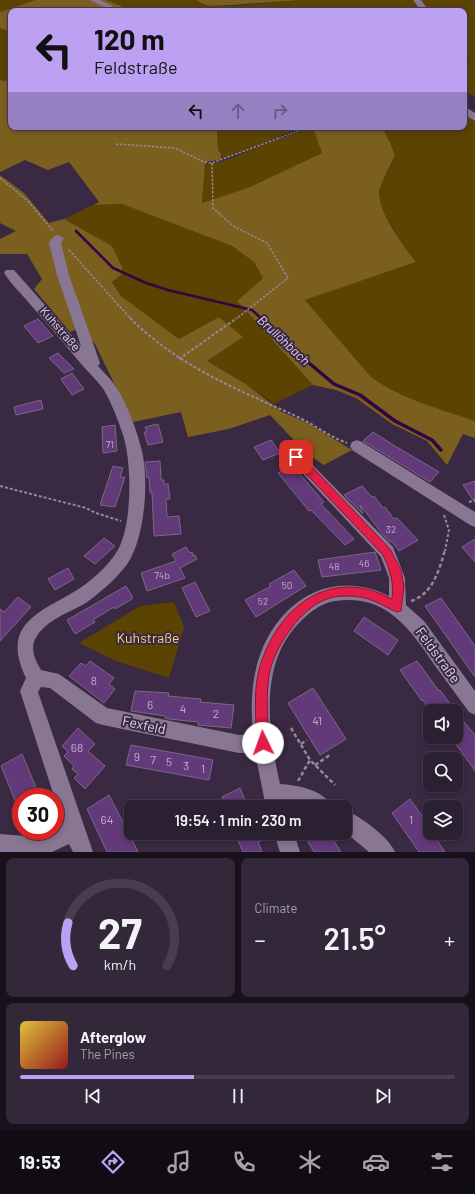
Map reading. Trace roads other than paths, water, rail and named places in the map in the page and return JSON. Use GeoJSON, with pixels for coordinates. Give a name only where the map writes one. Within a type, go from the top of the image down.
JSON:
{"type":"FeatureCollection","features":[{"type":"Feature","properties":{"kind":"street"},"geometry":{"type":"LineString","coordinates":[[94,0],[111,8]]}},
{"type":"Feature","properties":{"kind":"street"},"geometry":{"type":"LineString","coordinates":[[467,111],[475,118]]}},
{"type":"Feature","properties":{"kind":"street"},"geometry":{"type":"LineString","coordinates":[[58,238],[54,243],[63,275],[96,373]]}},
{"type":"Feature","properties":{"kind":"street","name":"Kuhstraße"},"geometry":{"type":"LineString","coordinates":[[10,273],[109,387],[120,409],[134,452],[138,483],[134,524],[124,554],[104,578],[84,594],[37,622],[26,638],[24,655],[36,678]]}},
{"type":"Feature","properties":{"kind":"street"},"geometry":{"type":"LineString","coordinates":[[357,446],[444,499],[475,520]]}},
{"type":"Feature","properties":{"kind":"street"},"geometry":{"type":"LineString","coordinates":[[296,457],[387,552],[395,570],[399,586],[397,607]]}},
{"type":"Feature","properties":{"kind":"street","name":"Feldstraße"},"geometry":{"type":"LineString","coordinates":[[274,800],[263,743],[261,700],[265,670],[276,640],[294,616],[314,599],[341,591],[361,592],[380,598],[397,607],[408,615],[418,627],[475,706]]}},
{"type":"Feature","properties":{"kind":"street"},"geometry":{"type":"LineString","coordinates":[[36,678],[29,691],[83,852]]}},
{"type":"Feature","properties":{"kind":"street","name":"Fexfeld"},"geometry":{"type":"LineString","coordinates":[[36,678],[53,680],[103,716],[238,744],[263,743]]}},
{"type":"Feature","properties":{"kind":"street"},"geometry":{"type":"LineString","coordinates":[[274,800],[294,794],[310,800]]}},
{"type":"Feature","properties":{"kind":"street"},"geometry":{"type":"LineString","coordinates":[[352,825],[384,852]]}},
{"type":"Feature","properties":{"kind":"street"},"geometry":{"type":"LineString","coordinates":[[0,844],[39,847],[57,840],[74,828]]}},
{"type":"Feature","properties":{"kind":"street"},"geometry":{"type":"LineString","coordinates":[[286,840],[290,852]]}},
{"type":"Feature","properties":{"kind":"waterway","name":"Brullöhbach"},"geometry":{"type":"LineString","coordinates":[[76,231],[113,268],[146,283],[168,290],[252,310],[262,319]]}},
{"type":"Feature","properties":{"kind":"waterway","name":"Brullöhbach"},"geometry":{"type":"LineString","coordinates":[[261,318],[279,334],[284,342],[334,384],[360,395],[395,421],[432,440],[441,450]]}}]}
